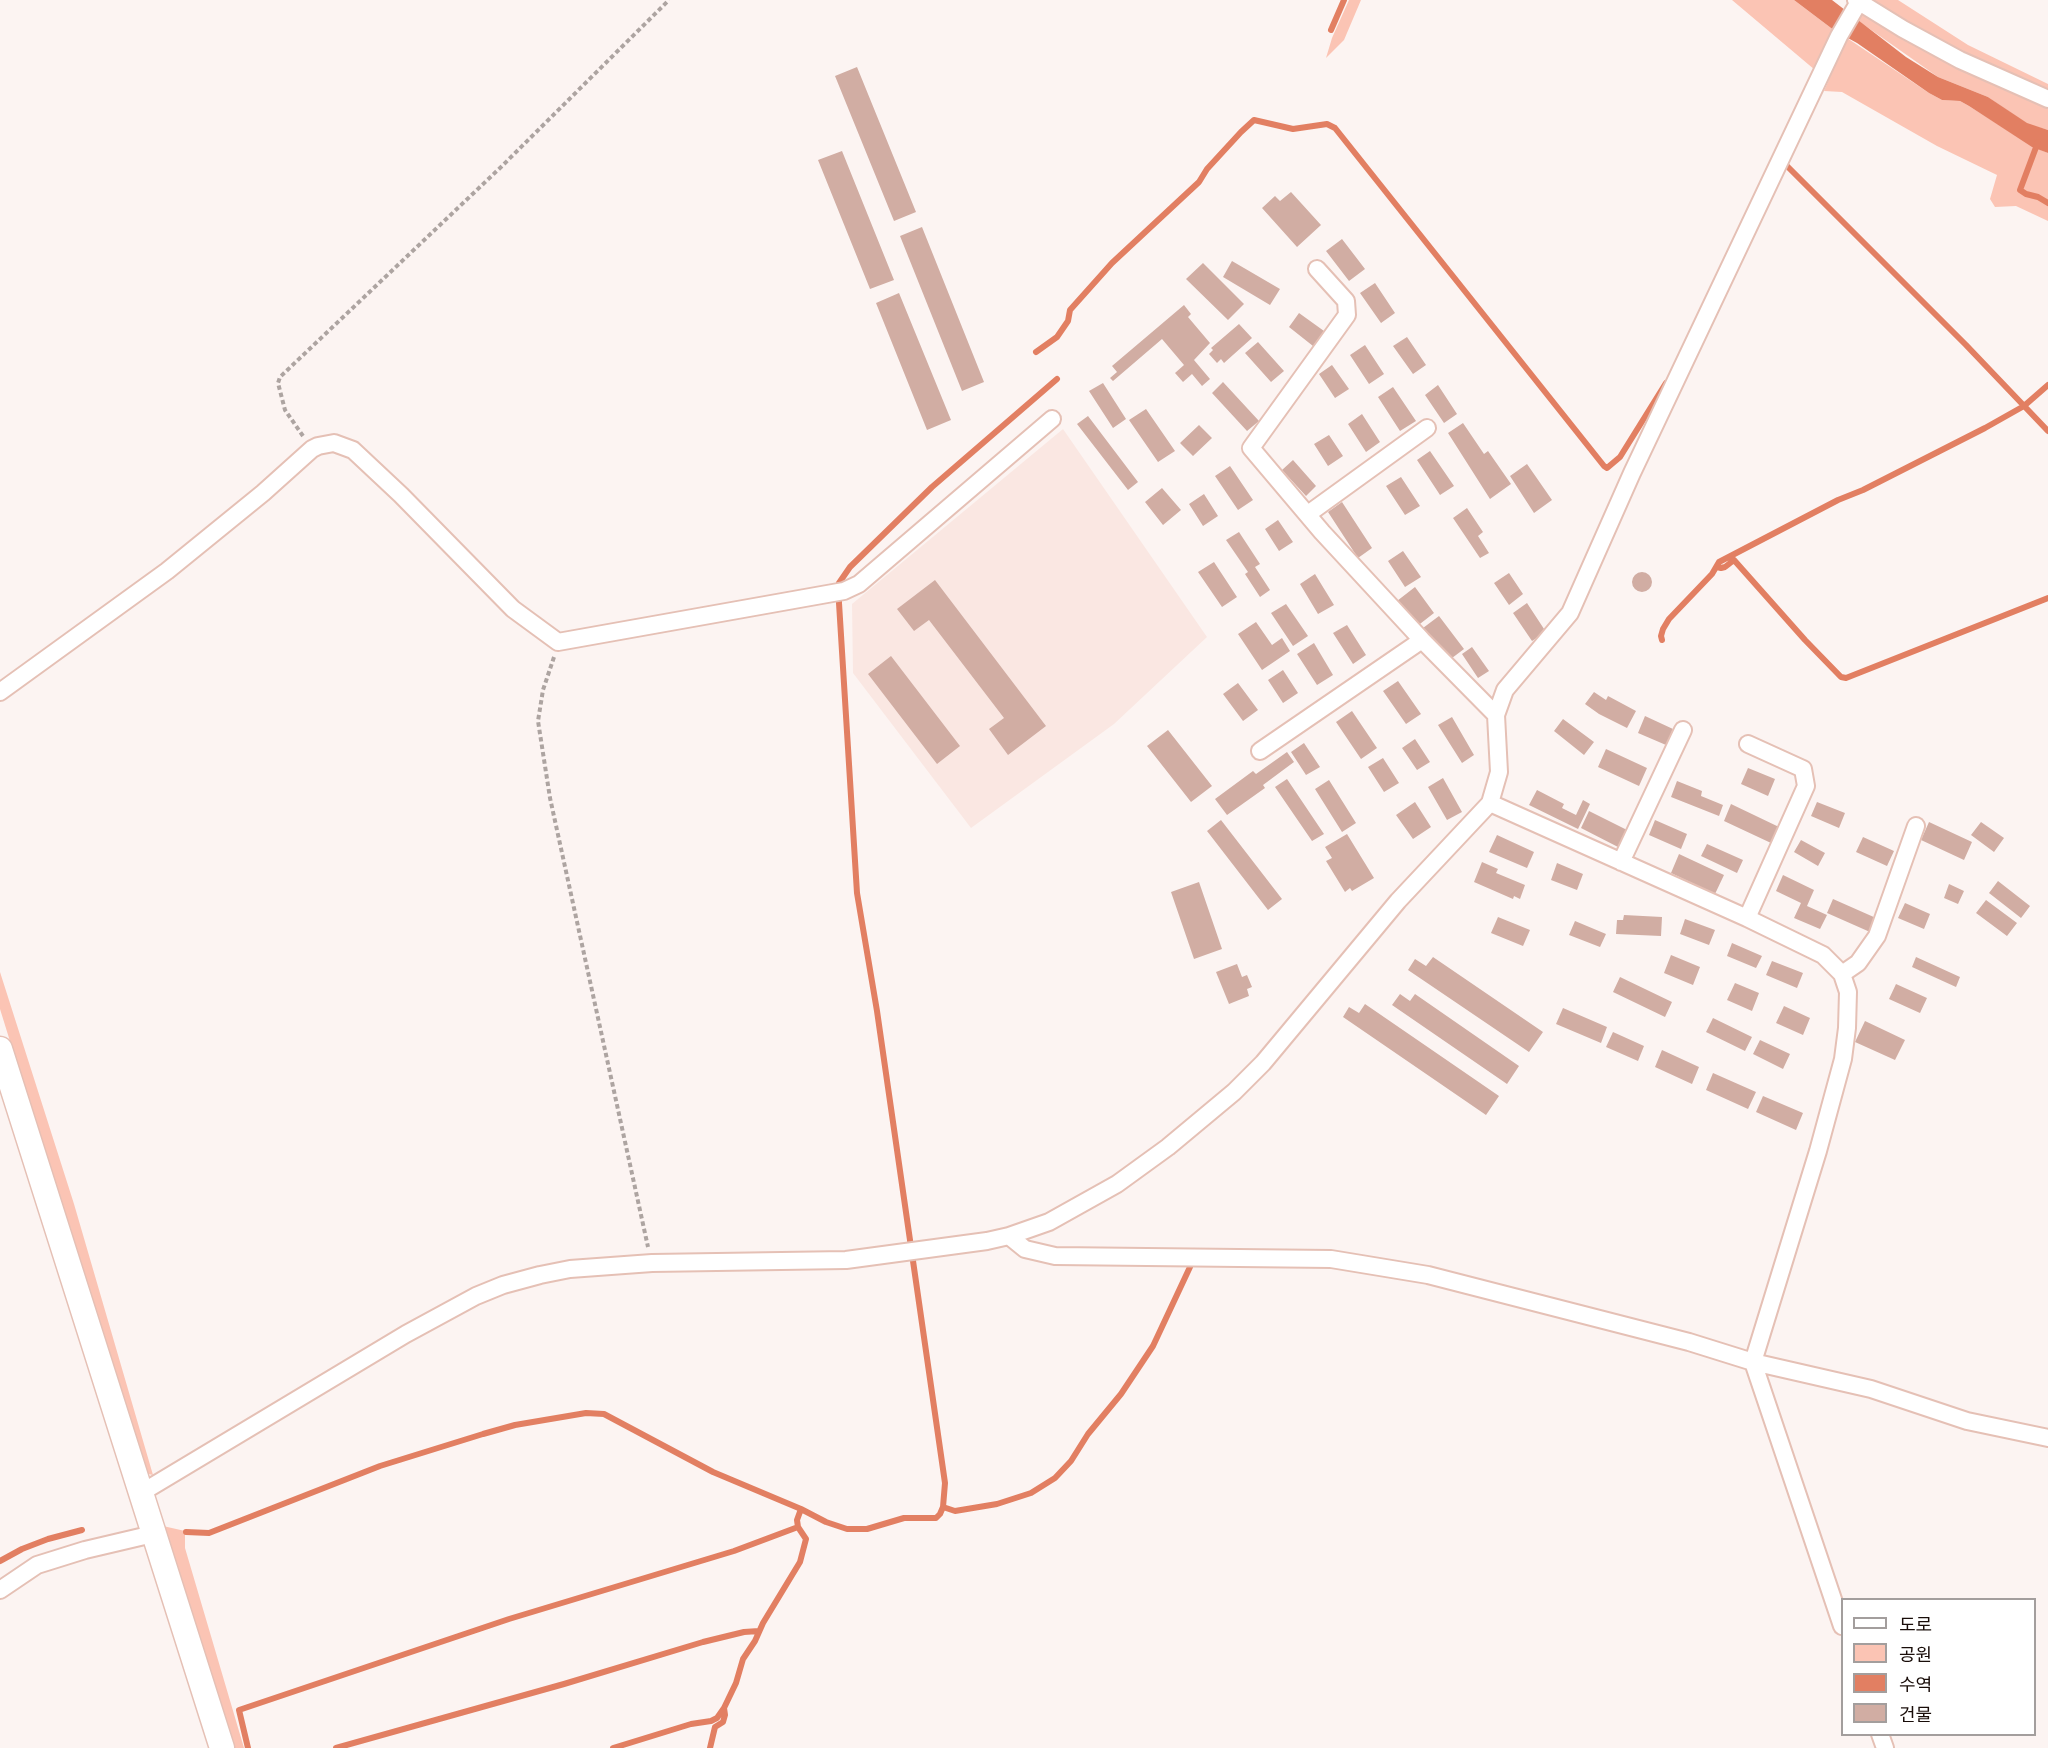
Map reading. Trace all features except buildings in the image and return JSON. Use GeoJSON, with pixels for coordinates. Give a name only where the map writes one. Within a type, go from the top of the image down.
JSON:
{"type":"FeatureCollection","features":[{"type":"Feature","properties":{"kind":"main road"},"geometry":{"type":"LineString","coordinates":[[0,1049],[222,1748]]}},
{"type":"Feature","properties":{"kind":"street"},"geometry":{"type":"LineString","coordinates":[[141,1493],[406,1334],[476,1296],[504,1285],[560,1271],[652,1263],[846,1260],[1009,1236],[1049,1221],[1117,1184],[1168,1147],[1234,1092],[1263,1063],[1398,900],[1490,803],[1499,772],[1496,715],[1505,690],[1570,613],[1632,473],[1839,36],[1857,4],[1960,60],[2048,99]]}},
{"type":"Feature","properties":{"kind":"street"},"geometry":{"type":"LineString","coordinates":[[1317,268],[1346,301],[1347,315],[1251,448],[1422,640],[1496,715]]}},
{"type":"Feature","properties":{"kind":"street"},"geometry":{"type":"LineString","coordinates":[[0,692],[167,571],[263,493],[312,449],[334,443],[353,450],[401,495],[513,609],[558,642],[838,592],[859,584],[1052,419]]}},
{"type":"Feature","properties":{"kind":"street"},"geometry":{"type":"LineString","coordinates":[[1308,514],[1427,428]]}},
{"type":"Feature","properties":{"kind":"street"},"geometry":{"type":"LineString","coordinates":[[1260,751],[1422,640]]}},
{"type":"Feature","properties":{"kind":"street"},"geometry":{"type":"LineString","coordinates":[[1621,862],[1683,730]]}},
{"type":"Feature","properties":{"kind":"street"},"geometry":{"type":"LineString","coordinates":[[1747,918],[1806,786],[1803,769],[1748,744]]}},
{"type":"Feature","properties":{"kind":"street"},"geometry":{"type":"LineString","coordinates":[[1490,803],[1747,918],[1823,955],[1842,974],[1848,992],[1843,1059],[1818,1151],[1753,1362],[1841,1623]]}},
{"type":"Feature","properties":{"kind":"street"},"geometry":{"type":"LineString","coordinates":[[1842,974],[1858,963],[1877,936],[1916,826]]}},
{"type":"Feature","properties":{"kind":"street"},"geometry":{"type":"LineString","coordinates":[[1009,1236],[1025,1249],[1055,1256],[1331,1259],[1439,1278],[1689,1342],[1753,1362],[1871,1389],[1967,1421],[2048,1438]]}},
{"type":"Feature","properties":{"kind":"street"},"geometry":{"type":"LineString","coordinates":[[0,1590],[37,1565],[85,1550],[153,1534]]}},
{"type":"Feature","properties":{"kind":"path"},"geometry":{"type":"LineString","coordinates":[[312,449],[285,410],[278,383],[280,377],[501,167],[669,0]]}},
{"type":"Feature","properties":{"kind":"path"},"geometry":{"type":"LineString","coordinates":[[558,642],[543,690],[538,721],[550,798],[652,1263]]}},
{"type":"Feature","properties":{"kind":"shaded area"},"geometry":{"type":"Polygon","coordinates":[[[1063,429],[1207,637],[1114,724],[971,828],[853,673],[852,604],[1063,429]]]}},
{"type":"Feature","properties":{"kind":"green space"},"geometry":{"type":"Polygon","coordinates":[[[1349,0],[1361,0],[1344,40],[1326,58],[1332,38],[1349,0]]]}},
{"type":"Feature","properties":{"kind":"green space"},"geometry":{"type":"Polygon","coordinates":[[[1732,0],[1794,0],[1835,31],[1815,70],[1732,0]]]}},
{"type":"Feature","properties":{"kind":"green space"},"geometry":{"type":"Polygon","coordinates":[[[1872,0],[1898,0],[1968,45],[2048,84],[2048,130],[2027,124],[1988,97],[1938,77],[1857,20],[1872,0]]]}},
{"type":"Feature","properties":{"kind":"green space"},"geometry":{"type":"Polygon","coordinates":[[[1847,38],[1929,93],[1942,100],[1960,101],[2032,146],[2048,153],[2048,221],[2016,206],[1995,207],[1990,199],[1997,175],[1937,146],[1842,92],[1824,91],[1847,38]]]}},
{"type":"Feature","properties":{"kind":"green space"},"geometry":{"type":"Polygon","coordinates":[[[0,972],[74,1204],[153,1475],[144,1473],[0,1009],[0,972]]]}},
{"type":"Feature","properties":{"kind":"green space"},"geometry":{"type":"Polygon","coordinates":[[[163,1526],[185,1531],[185,1548],[244,1748],[233,1748],[163,1526]]]}},
{"type":"Feature","properties":{"kind":"water"},"geometry":{"type":"Polygon","coordinates":[[[1794,0],[1832,0],[1906,57],[1938,77],[1988,97],[2027,123],[2048,130],[2048,153],[2032,147],[1960,101],[1942,100],[1929,93],[1857,43],[1835,31],[1794,0]]]}},
{"type":"Feature","properties":{"kind":"waterway"},"geometry":{"type":"LineString","coordinates":[[1331,30],[1344,0]]}},
{"type":"Feature","properties":{"kind":"waterway"},"geometry":{"type":"LineString","coordinates":[[1036,352],[1057,337],[1068,321],[1070,310],[1112,263],[1199,182],[1207,169],[1254,120],[1293,129],[1327,124],[1335,128],[1607,468],[1620,457],[1666,383]]}},
{"type":"Feature","properties":{"kind":"waterway"},"geometry":{"type":"LineString","coordinates":[[2038,142],[2020,190],[2048,203]]}},
{"type":"Feature","properties":{"kind":"waterway"},"geometry":{"type":"LineString","coordinates":[[1786,165],[1966,345],[2048,431]]}},
{"type":"Feature","properties":{"kind":"waterway"},"geometry":{"type":"LineString","coordinates":[[186,1532],[209,1533],[380,1466],[483,1434],[515,1425],[586,1413],[604,1414],[713,1472],[847,1529],[867,1529],[904,1518],[936,1518],[940,1514],[943,1507],[945,1483],[877,1011],[857,893],[839,583],[850,567],[932,487],[1057,379]]}},
{"type":"Feature","properties":{"kind":"waterway"},"geometry":{"type":"LineString","coordinates":[[1662,640],[1663,629],[1669,619],[1712,574],[1719,562],[1838,500],[1863,490],[1985,428],[2024,406],[2048,385]]}},
{"type":"Feature","properties":{"kind":"waterway"},"geometry":{"type":"LineString","coordinates":[[1717,567],[1725,567],[1734,560],[1805,640],[1841,677],[1846,678],[2048,598]]}},
{"type":"Feature","properties":{"kind":"waterway"},"geometry":{"type":"LineString","coordinates":[[943,1507],[955,1511],[997,1504],[1031,1493],[1055,1478],[1071,1461],[1088,1434],[1121,1394],[1153,1346],[1190,1267]]}},
{"type":"Feature","properties":{"kind":"waterway"},"geometry":{"type":"LineString","coordinates":[[710,1748],[715,1727],[723,1722],[724,1708],[736,1683],[743,1659],[800,1562],[806,1539],[798,1527],[797,1520],[801,1509]]}},
{"type":"Feature","properties":{"kind":"waterway"},"geometry":{"type":"LineString","coordinates":[[248,1748],[239,1710],[509,1619],[734,1551],[798,1527]]}},
{"type":"Feature","properties":{"kind":"waterway"},"geometry":{"type":"LineString","coordinates":[[0,1561],[48,1539],[82,1530]]}},
{"type":"Feature","properties":{"kind":"waterway"},"geometry":{"type":"LineString","coordinates":[[336,1748],[703,1642],[744,1632],[759,1631]]}},
{"type":"Feature","properties":{"kind":"waterway"},"geometry":{"type":"LineString","coordinates":[[613,1748],[691,1724],[711,1721],[717,1718],[724,1708]]}}]}
